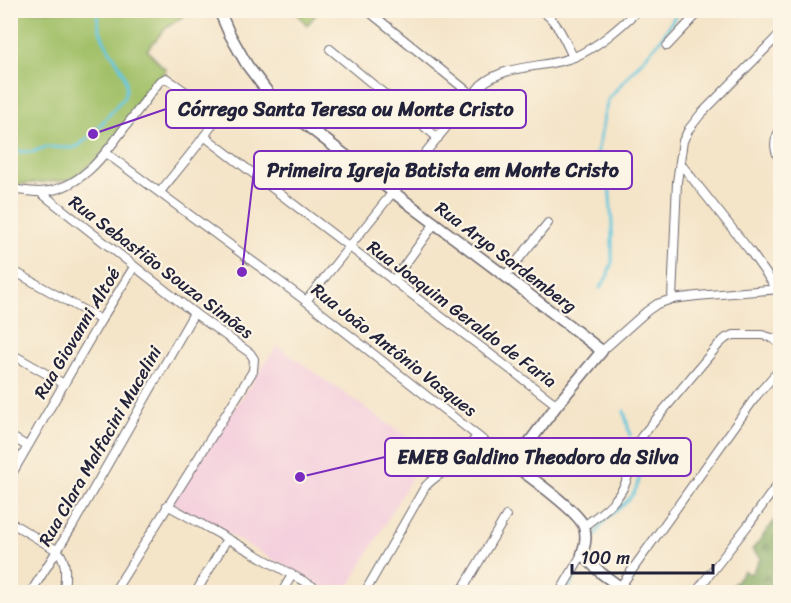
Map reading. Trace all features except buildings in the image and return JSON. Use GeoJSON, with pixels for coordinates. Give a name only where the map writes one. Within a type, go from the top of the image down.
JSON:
{"type":"FeatureCollection","features":[{"type":"Feature","properties":{"kind":"street","name":"Rua Aryo Sardemberg"},"geometry":{"type":"LineString","coordinates":[[219,10],[247,65],[269,94],[288,111],[602,351]]}},
{"type":"Feature","properties":{"kind":"street"},"geometry":{"type":"LineString","coordinates":[[367,10],[472,95]]}},
{"type":"Feature","properties":{"kind":"street"},"geometry":{"type":"LineString","coordinates":[[540,10],[553,21],[573,57]]}},
{"type":"Feature","properties":{"kind":"street"},"geometry":{"type":"LineString","coordinates":[[306,301],[472,95],[489,78],[502,72],[573,57],[609,36],[638,10]]}},
{"type":"Feature","properties":{"kind":"street"},"geometry":{"type":"LineString","coordinates":[[667,46],[701,10]]}},
{"type":"Feature","properties":{"kind":"street"},"geometry":{"type":"LineString","coordinates":[[672,299],[677,182],[683,141],[700,115],[780,34]]}},
{"type":"Feature","properties":{"kind":"street"},"geometry":{"type":"LineString","coordinates":[[330,49],[438,138]]}},
{"type":"Feature","properties":{"kind":"street","name":"Rua Sebastião Souza Simões"},"geometry":{"type":"LineString","coordinates":[[10,189],[40,192],[73,183],[90,170],[106,153],[159,82],[166,78],[212,110],[215,119],[204,136]]}},
{"type":"Feature","properties":{"kind":"street"},"geometry":{"type":"LineString","coordinates":[[780,130],[774,142],[780,161]]}},
{"type":"Feature","properties":{"kind":"street"},"geometry":{"type":"LineString","coordinates":[[160,192],[204,136]]}},
{"type":"Feature","properties":{"kind":"street","name":"Rua Joaquim Geraldo de Faria"},"geometry":{"type":"LineString","coordinates":[[204,136],[557,405]]}},
{"type":"Feature","properties":{"kind":"street","name":"Rua João Antônio Vasques"},"geometry":{"type":"LineString","coordinates":[[106,153],[306,301],[573,512],[584,526]]}},
{"type":"Feature","properties":{"kind":"street"},"geometry":{"type":"LineString","coordinates":[[680,163],[779,289]]}},
{"type":"Feature","properties":{"kind":"street","name":"Rua Sebastião Souza Simões"},"geometry":{"type":"LineString","coordinates":[[40,192],[134,267],[250,353],[254,359],[253,371],[168,505]]}},
{"type":"Feature","properties":{"kind":"street"},"geometry":{"type":"LineString","coordinates":[[393,281],[435,223]]}},
{"type":"Feature","properties":{"kind":"street"},"geometry":{"type":"LineString","coordinates":[[505,276],[548,223]]}},
{"type":"Feature","properties":{"kind":"street","name":"Rua Giovanni Altoé"},"geometry":{"type":"LineString","coordinates":[[10,477],[134,267]]}},
{"type":"Feature","properties":{"kind":"street"},"geometry":{"type":"LineString","coordinates":[[10,269],[101,320]]}},
{"type":"Feature","properties":{"kind":"street"},"geometry":{"type":"LineString","coordinates":[[513,464],[557,405],[602,351],[657,304],[672,299],[779,289]]}},
{"type":"Feature","properties":{"kind":"street","name":"Rua Clara Malfacini Mucelini"},"geometry":{"type":"LineString","coordinates":[[32,592],[194,313]]}},
{"type":"Feature","properties":{"kind":"street"},"geometry":{"type":"LineString","coordinates":[[560,592],[582,554],[586,539],[584,526],[614,502],[621,492],[628,477],[636,444],[719,344],[734,335],[753,335],[767,336],[780,344]]}},
{"type":"Feature","properties":{"kind":"street"},"geometry":{"type":"LineString","coordinates":[[10,353],[64,384]]}},
{"type":"Feature","properties":{"kind":"street"},"geometry":{"type":"LineString","coordinates":[[582,554],[601,573],[624,590],[757,395],[780,369]]}},
{"type":"Feature","properties":{"kind":"street"},"geometry":{"type":"LineString","coordinates":[[10,436],[27,446]]}},
{"type":"Feature","properties":{"kind":"street"},"geometry":{"type":"LineString","coordinates":[[365,592],[425,487],[432,479],[455,463],[477,436]]}},
{"type":"Feature","properties":{"kind":"street"},"geometry":{"type":"LineString","coordinates":[[696,592],[780,481]]}},
{"type":"Feature","properties":{"kind":"street"},"geometry":{"type":"LineString","coordinates":[[114,592],[168,505],[323,592]]}},
{"type":"Feature","properties":{"kind":"street"},"geometry":{"type":"LineString","coordinates":[[461,592],[506,516]]}},
{"type":"Feature","properties":{"kind":"street"},"geometry":{"type":"LineString","coordinates":[[10,522],[58,550],[63,556],[64,592]]}},
{"type":"Feature","properties":{"kind":"street"},"geometry":{"type":"LineString","coordinates":[[196,592],[227,539]]}},
{"type":"Feature","properties":{"kind":"street"},"geometry":{"type":"LineString","coordinates":[[282,592],[292,575]]}},
{"type":"Feature","properties":{"kind":"shaded area"},"geometry":{"type":"Polygon","coordinates":[[[277,346],[427,451],[346,592],[331,592],[171,502],[277,346]]]}},
{"type":"Feature","properties":{"kind":"green space"},"geometry":{"type":"Polygon","coordinates":[[[11,11],[191,11],[165,29],[147,50],[166,70],[111,144],[96,160],[70,180],[11,185],[11,11]]]}},
{"type":"Feature","properties":{"kind":"green space"},"geometry":{"type":"Polygon","coordinates":[[[295,11],[319,11],[307,25],[295,11]]]}},
{"type":"Feature","properties":{"kind":"green space"},"geometry":{"type":"Polygon","coordinates":[[[780,514],[780,592],[727,592],[744,571],[751,574],[761,558],[752,550],[780,514]]]}},
{"type":"Feature","properties":{"kind":"waterway"},"geometry":{"type":"LineString","coordinates":[[10,151],[32,152],[47,147],[72,148],[78,146],[93,134],[124,97],[126,89],[124,74],[103,38],[98,24],[97,10]]}},
{"type":"Feature","properties":{"kind":"waterway"},"geometry":{"type":"LineString","coordinates":[[600,288],[612,262],[609,183],[596,159],[605,111],[609,98],[661,39],[679,10]]}},
{"type":"Feature","properties":{"kind":"waterway"},"geometry":{"type":"LineString","coordinates":[[624,411],[630,435]]}},
{"type":"Feature","properties":{"kind":"waterway"},"geometry":{"type":"LineString","coordinates":[[594,537],[606,519],[628,500],[636,489],[640,471],[638,457]]}},
{"type":"Feature","properties":{"kind":"waterway"},"geometry":{"type":"LineString","coordinates":[[567,592],[578,571]]}},
{"type":"Feature","properties":{"kind":"place","name":"Córrego Santa Teresa ou Monte Cristo"},"geometry":{"type":"Point","coordinates":[93,134]}},
{"type":"Feature","properties":{"kind":"place","name":"Primeira Igreja Batista em Monte Cristo"},"geometry":{"type":"Point","coordinates":[242,272]}},
{"type":"Feature","properties":{"kind":"place","name":"EMEB Galdino Theodoro da Silva"},"geometry":{"type":"Point","coordinates":[300,477]}}]}
